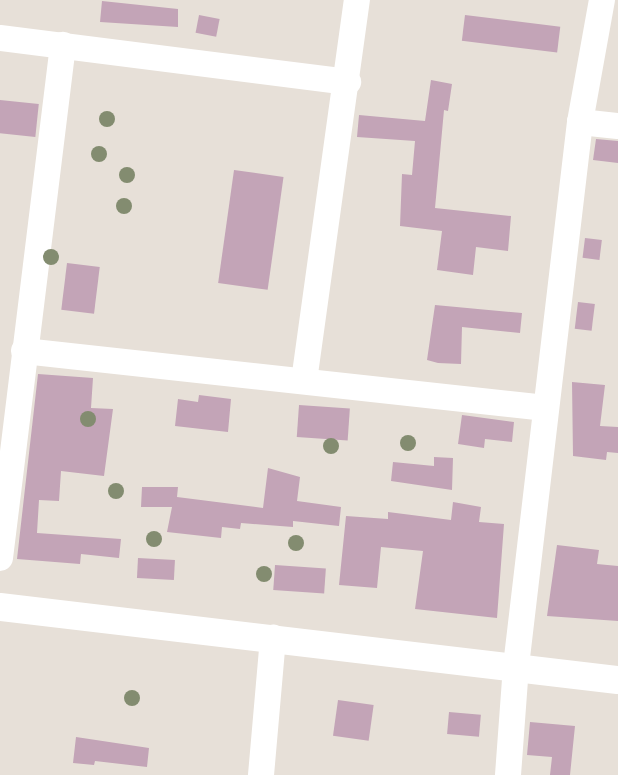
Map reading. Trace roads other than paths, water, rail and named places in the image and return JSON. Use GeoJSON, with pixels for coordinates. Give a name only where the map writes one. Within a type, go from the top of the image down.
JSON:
{"type":"FeatureCollection","features":[{"type":"Feature","properties":{"kind":"street"},"geometry":{"type":"LineString","coordinates":[[304,381],[348,82],[357,0]]}},
{"type":"Feature","properties":{"kind":"street"},"geometry":{"type":"LineString","coordinates":[[508,775],[516,666],[580,122],[602,0]]}},
{"type":"Feature","properties":{"kind":"street"},"geometry":{"type":"LineString","coordinates":[[0,38],[348,82]]}},
{"type":"Feature","properties":{"kind":"street"},"geometry":{"type":"LineString","coordinates":[[0,558],[63,45]]}},
{"type":"Feature","properties":{"kind":"street"},"geometry":{"type":"LineString","coordinates":[[580,122],[618,126]]}},
{"type":"Feature","properties":{"kind":"street"},"geometry":{"type":"LineString","coordinates":[[24,351],[546,408]]}},
{"type":"Feature","properties":{"kind":"street"},"geometry":{"type":"LineString","coordinates":[[0,607],[516,666],[618,680]]}},
{"type":"Feature","properties":{"kind":"street"},"geometry":{"type":"LineString","coordinates":[[261,775],[273,638]]}}]}
